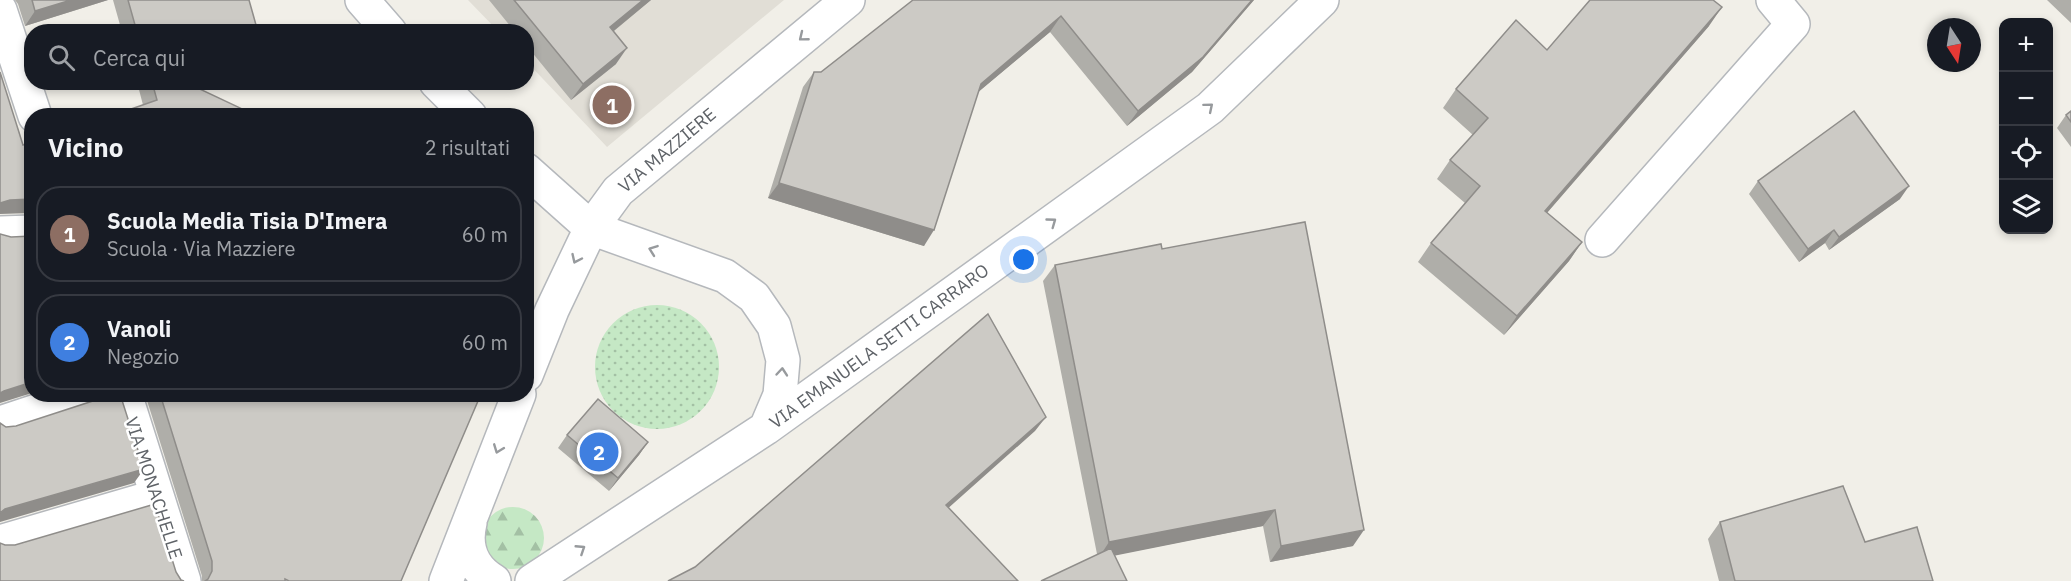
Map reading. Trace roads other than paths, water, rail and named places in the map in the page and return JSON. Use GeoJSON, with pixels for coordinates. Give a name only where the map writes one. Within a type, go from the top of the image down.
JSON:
{"type":"FeatureCollection","features":[{"type":"Feature","properties":{"kind":"street"},"geometry":{"type":"LineString","coordinates":[[362,0],[383,24]]}},
{"type":"Feature","properties":{"kind":"street","name":"VIA MAZZIERE"},"geometry":{"type":"LineString","coordinates":[[534,355],[552,310],[591,228],[618,191],[848,0]]}},
{"type":"Feature","properties":{"kind":"street","name":"VIA EMANUELA SETTI CARRARO"},"geometry":{"type":"LineString","coordinates":[[532,581],[765,428],[1210,108],[1322,0]]}},
{"type":"Feature","properties":{"kind":"street"},"geometry":{"type":"LineString","coordinates":[[1602,240],[1793,24],[1773,0]]}},
{"type":"Feature","properties":{"kind":"street"},"geometry":{"type":"LineString","coordinates":[[0,10],[24,83]]}},
{"type":"Feature","properties":{"kind":"street"},"geometry":{"type":"LineString","coordinates":[[26,90],[32,108]]}},
{"type":"Feature","properties":{"kind":"street"},"geometry":{"type":"LineString","coordinates":[[444,90],[462,108]]}},
{"type":"Feature","properties":{"kind":"street"},"geometry":{"type":"LineString","coordinates":[[534,177],[591,228],[725,276],[754,297],[774,326],[783,360],[780,395],[765,428]]}},
{"type":"Feature","properties":{"kind":"street"},"geometry":{"type":"LineString","coordinates":[[0,233],[24,232]]}},
{"type":"Feature","properties":{"kind":"street"},"geometry":{"type":"LineString","coordinates":[[0,423],[64,402]]}},
{"type":"Feature","properties":{"kind":"street","name":"VIA MONACHELLE"},"geometry":{"type":"LineString","coordinates":[[128,402],[184,581]]}},
{"type":"Feature","properties":{"kind":"street"},"geometry":{"type":"LineString","coordinates":[[446,581],[516,402]]}},
{"type":"Feature","properties":{"kind":"street"},"geometry":{"type":"LineString","coordinates":[[0,542],[157,496]]}},
{"type":"Feature","properties":{"kind":"street"},"geometry":{"type":"LineString","coordinates":[[472,513],[467,533],[472,561],[481,573],[494,581]]}},
{"type":"Feature","properties":{"kind":"place","name":"Scuola Media Tisia D'Imera"},"geometry":{"type":"Point","coordinates":[612,105]}},
{"type":"Feature","properties":{"kind":"place","name":"Vanoli"},"geometry":{"type":"Point","coordinates":[599,452]}}]}
